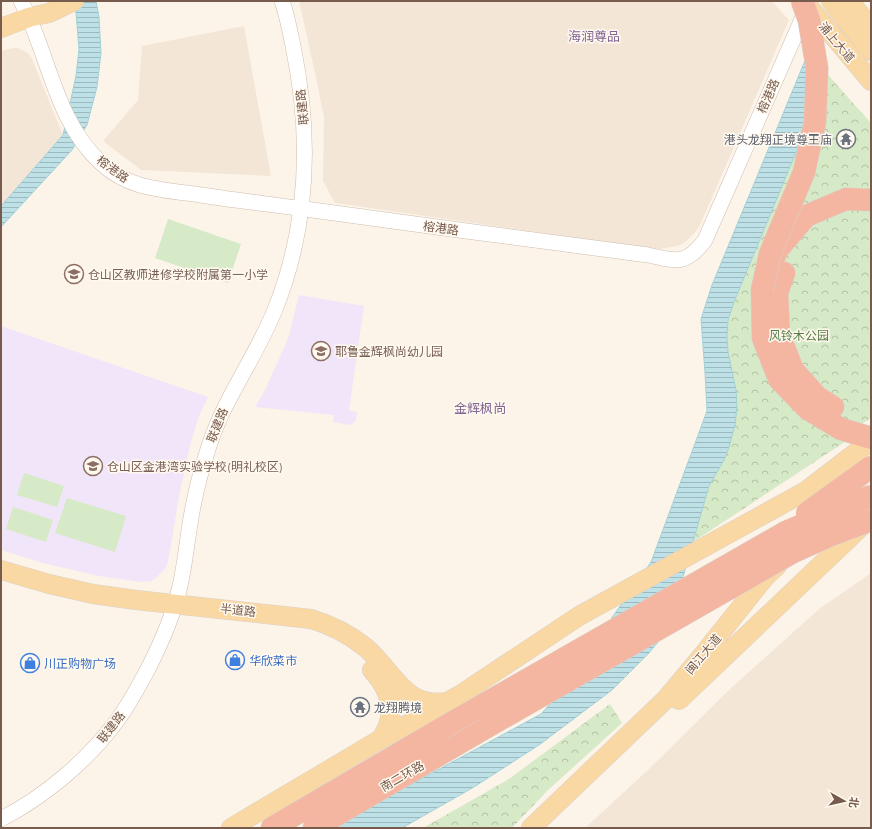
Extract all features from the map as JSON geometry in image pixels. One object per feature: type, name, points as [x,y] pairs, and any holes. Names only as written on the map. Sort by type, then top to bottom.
[{"type":"highway","points":[[808,6],[817,68],[815,122],[804,172],[770,254],[762,290],[763,338],[779,379],[808,409],[841,429],[870,441]]},
{"type":"highway","points":[[762,290],[777,250],[806,216],[846,199],[871,200]]},
{"type":"highway","points":[[871,215],[848,214],[815,227],[790,257],[777,293],[779,335],[793,370],[817,396],[848,416],[871,422]]},
{"type":"highway","points":[[786,532],[812,508],[871,467]]},
{"type":"highway","points":[[786,532],[825,514],[871,497]]},
{"type":"highway","points":[[793,552],[871,497]]},
{"type":"highway","points":[[793,552],[871,519]]},
{"type":"highway","name":"南二环路","points":[[272,828],[786,532]]},
{"type":"highway","name":"南二环路","points":[[314,828],[490,725],[793,552]]},
{"type":"main road","points":[[1,28],[25,9],[48,1]]},
{"type":"main road","points":[[25,9],[49,13],[74,1]]},
{"type":"main road","points":[[831,1],[871,50]]},
{"type":"main road","points":[[849,1],[871,27]]},
{"type":"main road","name":"浦上大道","points":[[808,6],[845,52],[871,81]]},
{"type":"main road","points":[[231,828],[448,702],[579,616],[806,491],[870,441]]},
{"type":"main road","points":[[765,577],[870,441]]},
{"type":"main road","name":"闽江大道","points":[[531,828],[666,699],[765,577],[871,477]]},
{"type":"main road","name":"闽江大道","points":[[544,828],[871,519]]},
{"type":"main road","name":"半道路","points":[[1,570],[80,592],[136,600],[174,610],[294,628],[317,634],[341,645],[366,664],[378,677],[386,689],[390,702],[390,716],[387,728],[381,740]]},
{"type":"main road","name":"半道路","points":[[1,581],[45,595],[82,604],[302,617],[328,625],[347,634],[364,646],[380,661],[406,692],[417,698],[429,701],[442,703],[448,702]]},
{"type":"street","name":"联建路","points":[[1,818],[31,801],[68,772],[101,741],[117,722],[134,695],[160,644],[174,610],[182,575],[194,503],[208,450],[229,398],[258,347],[276,307],[288,272],[302,209],[305,162],[304,112],[297,66],[282,1]]},
{"type":"street","name":"榕港路","points":[[25,9],[74,130],[102,163],[115,173],[131,182],[154,188],[256,204],[648,255],[671,260],[683,260],[690,257],[698,250],[705,240],[808,6]]},
{"type":"shaded area","name":"海润尊品","points":[[299,1],[772,1],[789,20],[701,223],[697,230],[685,242],[678,246],[660,249],[335,203],[323,181],[324,118]]},
{"type":"shaded area","points":[[244,26],[271,176],[141,170],[103,141],[138,100],[142,46]]},
{"type":"shaded area","points":[[18,48],[24,51],[29,54],[32,59],[63,135],[1,206],[1,51]]},
{"type":"shaded area","name":"耶鲁金辉枫尚幼儿园","points":[[299,295],[364,306],[349,410],[357,412],[356,420],[352,424],[349,425],[333,422],[334,415],[255,407],[265,390],[288,339]]},
{"type":"shaded area","name":"仓山区金港湾实验学校(明礼校区)","points":[[1,326],[208,397],[199,416],[191,442],[180,491],[168,562],[165,569],[156,578],[151,581],[141,582],[99,576],[43,563],[1,550]]},
{"type":"shaded area","points":[[871,573],[871,828],[585,828],[649,769],[731,688],[819,609]]},
{"type":"green space","name":"风铃木公园","points":[[828,75],[871,123],[871,418],[859,426],[860,432],[693,542],[709,486],[716,474],[736,390],[728,352],[728,320],[734,302]]},
{"type":"green space","points":[[168,219],[241,244],[228,283],[155,258]]},
{"type":"green space","points":[[24,473],[64,486],[57,507],[17,495]]},
{"type":"green space","points":[[67,498],[126,516],[115,552],[55,533]]},
{"type":"green space","points":[[13,507],[53,520],[46,542],[6,529]]},
{"type":"green space","points":[[610,704],[622,723],[547,791],[512,828],[423,828],[509,779]]},
{"type":"water","points":[[75,1],[96,1],[99,17],[101,53],[97,87],[87,125],[72,150],[1,227],[1,206],[63,135],[76,76],[79,49]]},
{"type":"water","points":[[809,51],[828,75],[734,302],[728,320],[728,352],[736,390],[737,407],[735,425],[724,460],[709,486],[668,630],[649,653],[612,690],[539,745],[474,787],[402,828],[330,828],[541,714],[557,696],[651,562],[707,411],[701,319],[712,285]]},
{"type":"place","name":"港头龙翔正境尊王庙","points":[[846,139]]},
{"type":"place","name":"仓山区教师进修学校附属第一小学","points":[[74,274]]},
{"type":"place","name":"耶鲁金辉枫尚幼儿园","points":[[321,351]]},
{"type":"place","name":"仓山区金港湾实验学校(明礼校区)","points":[[93,466]]},
{"type":"place","name":"华欣菜市","points":[[235,660]]},
{"type":"place","name":"川正购物广场","points":[[30,663]]},
{"type":"place","name":"龙翔腾境","points":[[360,707]]},
{"type":"district","name":"海润尊品","points":[[594,36]]},
{"type":"district","name":"金辉枫尚","points":[[480,408]]}]
